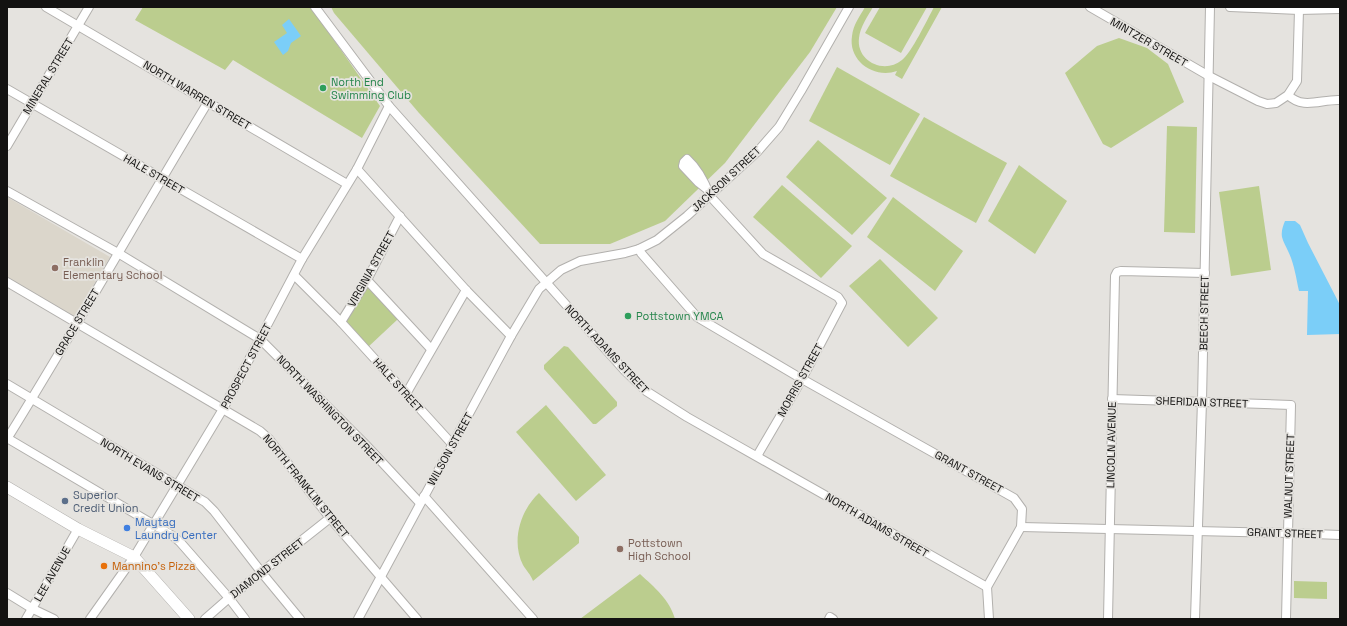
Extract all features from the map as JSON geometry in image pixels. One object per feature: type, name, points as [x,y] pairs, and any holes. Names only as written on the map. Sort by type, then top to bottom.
[{"type":"main road","points":[[7,488],[78,529],[134,557],[189,619]]},
{"type":"street","name":"NORTH WARREN STREET","points":[[46,7],[347,184]]},
{"type":"street","name":"MINERAL STREET","points":[[7,146],[89,7]]},
{"type":"street","name":"NORTH ADAMS STREET","points":[[315,7],[389,106],[641,387],[687,417],[987,587]]},
{"type":"street","name":"JACKSON STREET","points":[[546,282],[561,270],[580,261],[639,249],[664,235],[708,192],[758,151],[779,127],[849,7]]},
{"type":"street","name":"MINTZER STREET","points":[[1090,7],[1209,76],[1258,101],[1267,104],[1276,103],[1288,95]]},
{"type":"street","name":"BEECH STREET","points":[[1195,619],[1199,531],[1210,7]]},
{"type":"street","points":[[1230,7],[1340,10]]},
{"type":"street","points":[[1299,10],[1297,81],[1288,95],[1293,100],[1301,103],[1340,100]]},
{"type":"street","name":"HALE STREET","points":[[7,89],[302,259]]},
{"type":"street","name":"GRACE STREET","points":[[7,438],[32,399],[208,102]]},
{"type":"street","name":"PROSPECT STREET","points":[[90,619],[134,557],[223,409],[302,259],[356,169],[389,106]]},
{"type":"street","points":[[356,169],[466,290],[511,336]]},
{"type":"street","name":"NORTH WASHINGTON STREET","points":[[7,191],[118,254],[260,339],[422,500],[534,619]]},
{"type":"street","name":"MORRIS STREET","points":[[708,192],[763,254],[838,297],[842,303],[802,379],[758,456]]},
{"type":"street","name":"VIRGINIA STREET","points":[[341,322],[367,280],[400,216]]},
{"type":"street","name":"GRANT STREET","points":[[639,249],[697,317],[802,379],[1014,498],[1022,509],[1021,527],[1340,535]]},
{"type":"street","name":"LINCOLN AVENUE","points":[[1108,619],[1114,280],[1117,272],[1121,271],[1205,272]]},
{"type":"street","name":"HALE STREET","points":[[294,275],[341,322],[453,445]]},
{"type":"street","points":[[367,280],[431,349]]},
{"type":"street","name":"NORTH FRANKLIN STREET","points":[[7,282],[260,431],[270,439],[330,518],[417,619]]},
{"type":"street","name":"WILSON STREET","points":[[358,619],[511,336],[539,289],[546,282]]},
{"type":"street","points":[[406,394],[466,290]]},
{"type":"street","name":"NORTH EVANS STREET","points":[[7,384],[205,502],[214,511],[300,619]]},
{"type":"street","name":"SHERIDAN STREET","points":[[1112,399],[1292,405]]},
{"type":"street","name":"WALNUT STREET","points":[[1286,619],[1292,405]]},
{"type":"street","points":[[7,438],[153,526],[173,536],[180,542],[246,619]]},
{"type":"street","name":"DIAMOND STREET","points":[[205,619],[229,598],[330,518]]},
{"type":"street","points":[[989,619],[987,587],[1021,527]]},
{"type":"street","name":"LEE AVENUE","points":[[26,619],[78,529]]},
{"type":"street","points":[[7,593],[32,609],[54,619]]},
{"type":"shaded area","name":"Franklin Elementary School","points":[[7,197],[110,257],[74,318],[7,279]]},
{"type":"green space","name":"North End Swimming Club","points":[[143,7],[311,7],[380,106],[362,138],[233,60],[225,70],[135,20]]},
{"type":"green space","points":[[331,7],[837,7],[810,52],[725,163],[665,221],[610,244],[540,244],[419,113],[334,13]]},
{"type":"green space","points":[[865,7],[873,7],[861,30],[859,46],[867,59],[880,66],[887,66],[895,64],[906,56],[934,7],[942,7],[902,79],[895,75],[897,71],[888,73],[880,72],[864,66],[854,53],[852,36],[857,21]]},
{"type":"green space","points":[[880,7],[927,7],[901,53],[865,33]]},
{"type":"green space","points":[[1119,38],[1147,48],[1168,64],[1184,102],[1111,148],[1103,144],[1065,73],[1097,46]]},
{"type":"green space","points":[[837,67],[920,114],[890,165],[809,121]]},
{"type":"green space","points":[[924,117],[1007,163],[976,223],[890,176]]},
{"type":"green space","points":[[1167,126],[1197,127],[1195,233],[1164,232]]},
{"type":"green space","points":[[818,140],[887,198],[852,235],[786,177]]},
{"type":"green space","points":[[1019,165],[1067,201],[1035,254],[988,221]]},
{"type":"green space","points":[[782,185],[852,246],[821,278],[753,217]]},
{"type":"green space","points":[[1259,186],[1271,270],[1231,276],[1219,192]]},
{"type":"green space","points":[[893,197],[963,251],[935,291],[867,237]]},
{"type":"green space","points":[[880,259],[938,318],[908,347],[849,286]]},
{"type":"green space","points":[[367,285],[398,319],[367,348],[346,325],[346,320]]},
{"type":"green space","points":[[564,346],[568,347],[617,402],[617,406],[596,424],[593,424],[544,369],[544,365]]},
{"type":"green space","points":[[546,405],[606,475],[576,501],[516,432]]},
{"type":"green space","points":[[539,493],[579,537],[579,543],[533,581],[519,556],[518,536],[522,517],[532,500]]},
{"type":"green space","points":[[640,574],[665,600],[673,612],[675,619],[580,619]]},
{"type":"green space","points":[[1294,581],[1327,582],[1327,599],[1294,598]]},
{"type":"water","points":[[289,19],[301,36],[291,43],[288,51],[283,55],[274,42],[287,33],[282,25]]},
{"type":"water","points":[[1285,221],[1295,221],[1300,225],[1340,305],[1340,334],[1307,335],[1308,291],[1299,291],[1292,260],[1282,237]]},
{"type":"place","name":"North End Swimming Club","points":[[323,88]]},
{"type":"place","name":"Franklin Elementary School","points":[[55,268]]},
{"type":"place","name":"Pottstown YMCA","points":[[628,316]]},
{"type":"place","name":"Superior Credit Union","points":[[65,501]]},
{"type":"place","name":"Maytag Laundry Center","points":[[127,528]]},
{"type":"place","name":"Pottstown High School","points":[[620,549]]},
{"type":"place","name":"Mannino's Pizza","points":[[104,566]]}]
